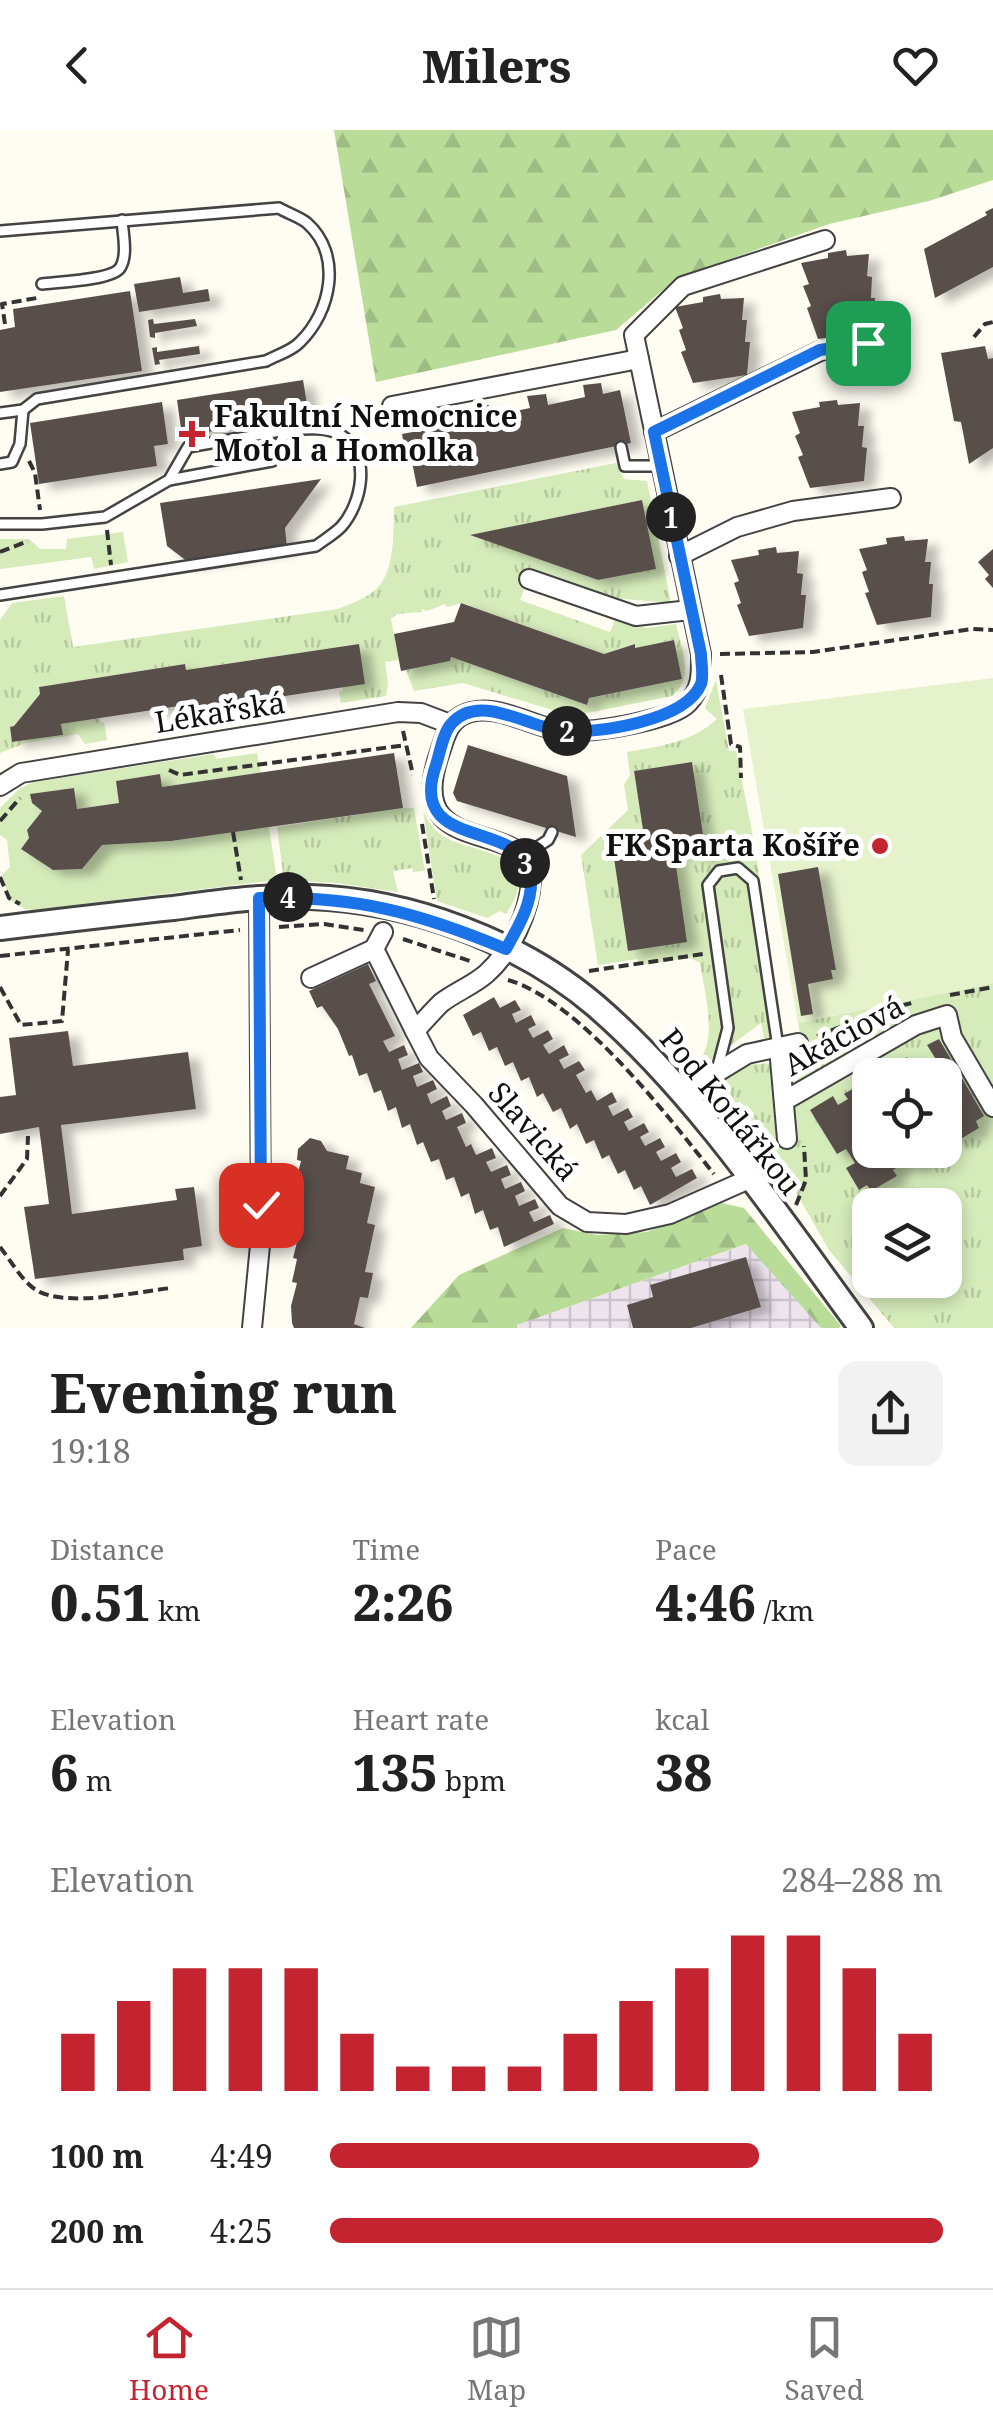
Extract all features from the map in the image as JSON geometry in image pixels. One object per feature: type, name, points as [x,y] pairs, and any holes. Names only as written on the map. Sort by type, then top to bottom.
[{"type":"street","points":[[415,1031],[442,1003],[487,973],[506,949],[528,904],[531,874],[522,857],[494,838],[452,826],[439,817],[432,798],[432,775],[450,724],[463,715],[483,711],[559,731],[588,731],[657,718],[686,706],[702,683],[709,654],[690,610],[634,334],[683,286],[825,240]]},
{"type":"street","points":[[654,432],[820,350],[868,343]]},
{"type":"street","points":[[392,406],[639,359]]},
{"type":"street","points":[[680,556],[737,526],[793,511],[891,498]]},
{"type":"street","points":[[529,579],[636,616],[690,610]]},
{"type":"street","name":"Lékařská","points":[[0,786],[21,773],[398,712],[420,713],[450,724]]},
{"type":"street","points":[[250,891],[261,1236],[252,1328]]},
{"type":"street","name":"Pod Kotlářkou","points":[[0,928],[250,891],[384,906],[454,927],[506,949],[594,1004],[683,1093],[861,1328]]},
{"type":"street","name":"Slavická","points":[[311,978],[378,941],[428,1058],[474,1104],[560,1206],[586,1222],[626,1224],[670,1214],[748,1179]]},
{"type":"street","name":"Akáciová","points":[[784,1101],[916,1024],[947,1014],[952,1036],[992,1107]]},
{"type":"street","name":"Akáciová","points":[[683,1093],[747,1054],[798,1043]]},
{"type":"street","name":"Akáciová","points":[[778,1048],[784,1101],[796,1142]]},
{"type":"lane","points":[[0,231],[279,208],[307,223],[324,250],[330,282],[322,316],[298,345],[266,360],[37,399],[23,410],[0,412]]},
{"type":"lane","points":[[42,284],[113,275],[122,266],[124,254],[122,220]]},
{"type":"lane","points":[[0,464],[12,462],[20,444],[23,410]]},
{"type":"lane","points":[[0,595],[316,546],[342,526],[360,492],[358,456],[340,434],[309,428],[188,447],[169,480]]},
{"type":"lane","points":[[0,524],[106,517],[169,480],[272,461],[286,430]]},
{"type":"lane","points":[[621,447],[625,466],[661,466]]},
{"type":"lane","points":[[522,857],[548,840],[552,832]]},
{"type":"lane","points":[[717,1070],[728,1028],[708,885],[719,870],[738,868],[753,881],[778,1048]]},
{"type":"path","points":[[5,324],[2,304],[43,296]]},
{"type":"path","points":[[974,337],[984,324],[993,322]]},
{"type":"path","points":[[35,472],[42,524]]},
{"type":"path","points":[[106,517],[112,580]]},
{"type":"path","points":[[741,778],[740,747],[731,744],[709,654],[813,652],[972,629],[993,630]]},
{"type":"path","points":[[161,767],[180,775],[406,744]]},
{"type":"path","points":[[226,770],[227,778]]},
{"type":"path","points":[[0,822],[23,794]]},
{"type":"path","points":[[233,832],[250,891]]},
{"type":"path","points":[[0,877],[9,898],[32,909]]},
{"type":"path","points":[[0,987],[21,1025],[62,1021],[68,948]]},
{"type":"path","points":[[579,972],[590,982]]},
{"type":"path","points":[[934,998],[993,987]]},
{"type":"path","points":[[798,1043],[883,1010],[917,1002]]},
{"type":"path","points":[[0,1196],[27,1158],[28,1136]]},
{"type":"path","points":[[794,1209],[806,1180],[796,1142]]},
{"type":"path","points":[[0,1248],[32,1288],[46,1294],[76,1298],[171,1288]]},
{"type":"shaded area","points":[[747,1244],[821,1328],[517,1328],[517,1325]]},
{"type":"green space","points":[[334,130],[993,130],[993,180],[929,201],[829,224],[677,278],[616,330],[376,382]]},
{"type":"green space","points":[[616,463],[624,479],[647,481],[671,603],[613,598],[532,569],[520,600],[610,632],[616,618],[646,628],[676,624],[685,672],[679,689],[672,696],[572,716],[463,683],[414,691],[406,670],[449,661],[451,657],[586,705],[589,698],[682,679],[674,640],[635,648],[634,644],[604,654],[462,603],[447,607],[445,604],[427,611],[397,614],[391,619],[399,660],[385,662],[386,696],[341,703],[339,692],[358,644],[186,670],[185,664],[39,687],[40,694],[10,727],[12,742],[62,735],[61,724],[100,718],[107,740],[85,744],[78,734],[26,743],[0,753],[0,620],[12,603],[64,596],[73,647],[338,609],[374,591],[386,574],[392,552],[394,507]],"holes":[[[642,500],[655,569],[598,580],[472,535]]]},
{"type":"green space","points":[[123,532],[128,562],[94,569],[91,557],[0,569],[0,539],[29,539],[40,549],[66,549],[67,539]]},
{"type":"green space","name":"FK Sparta Košíře","points":[[993,678],[993,983],[798,1023],[743,709]]},
{"type":"green space","points":[[716,680],[729,751],[736,751],[755,847],[785,1056],[767,1052],[761,1023],[692,1074],[686,1068],[698,1062],[708,1038],[700,963],[690,958],[639,965],[637,959],[598,965],[581,855],[628,810],[624,785],[630,775],[627,752],[697,733],[717,719],[705,708]],"holes":[[[692,762],[701,837],[713,846],[704,858],[693,849],[677,851],[676,838],[613,845],[629,843],[633,831],[643,830],[634,771]]]},
{"type":"green space","points":[[257,753],[261,773],[162,787],[160,774],[117,781],[119,803],[77,809],[74,788],[31,794],[32,803],[42,811],[27,830],[29,838],[21,849],[53,870],[81,869],[102,845],[171,841],[269,827],[277,880],[35,910],[10,900],[2,875],[10,867],[7,840],[0,835],[0,808],[19,789],[33,782],[214,754],[216,759]]},
{"type":"green space","points":[[414,808],[425,871],[393,871],[398,892],[284,880],[277,827]]},
{"type":"green space","points":[[423,811],[443,836],[502,858],[513,866],[519,877],[517,893],[506,914],[500,911],[487,918],[437,901]]},
{"type":"green space","points":[[993,983],[993,1328],[894,1328],[869,1298],[962,1298],[962,1188],[852,1188],[852,1278],[829,1250],[782,1168],[744,1121],[721,1082],[743,1065],[805,1061],[798,1023]]},
{"type":"green space","points":[[722,1203],[744,1208],[839,1328],[821,1328],[746,1244],[517,1328],[411,1328],[459,1275],[563,1228],[597,1235],[647,1232]]},
{"type":"building","points":[[993,208],[993,267],[935,298],[924,249]]},
{"type":"building","points":[[846,250],[847,256],[869,254],[867,276],[872,277],[871,298],[875,298],[872,332],[818,339],[807,308],[811,306],[803,286],[809,284],[801,263]]},
{"type":"building","points":[[180,277],[183,293],[208,289],[210,301],[139,312],[134,284]]},
{"type":"building","points":[[130,291],[142,371],[0,392],[0,330],[15,327],[13,309]]},
{"type":"building","points":[[720,294],[721,299],[744,298],[745,342],[750,342],[747,375],[693,383],[681,352],[686,350],[675,307]]},
{"type":"building","points":[[153,319],[154,324],[195,319],[197,326],[155,333],[155,338],[150,337],[148,320]]},
{"type":"building","points":[[199,346],[200,354],[159,360],[160,364],[155,365],[152,348],[157,347],[157,352]]},
{"type":"building","points":[[985,346],[988,359],[993,358],[993,448],[969,464],[961,422],[954,421],[941,353]]},
{"type":"building","points":[[303,380],[309,416],[182,436],[177,400]]},
{"type":"building","points":[[601,383],[603,394],[620,390],[631,443],[417,487],[402,434],[418,431],[416,419],[434,416],[436,427],[473,420],[471,407],[489,405],[492,416],[530,408],[527,396],[546,394],[548,405],[585,397],[583,385]]},
{"type":"building","points":[[837,400],[838,405],[860,403],[858,426],[864,426],[862,447],[867,448],[864,481],[810,488],[798,457],[803,455],[795,436],[800,433],[792,412]]},
{"type":"building","points":[[162,402],[168,444],[154,446],[157,466],[39,484],[30,423]]},
{"type":"building","points":[[321,479],[285,528],[287,547],[188,562],[167,546],[160,503]]},
{"type":"building","points":[[642,500],[656,569],[598,580],[470,535]]},
{"type":"building","points":[[904,536],[905,541],[928,539],[925,562],[931,562],[931,617],[877,625],[865,593],[869,592],[862,572],[867,570],[859,549],[887,544],[886,538]]},
{"type":"building","points":[[776,547],[777,553],[799,551],[797,573],[803,574],[801,595],[806,595],[803,628],[749,636],[737,605],[741,603],[734,583],[739,581],[731,560]]},
{"type":"building","points":[[993,549],[993,588],[985,579],[989,575],[978,562]]},
{"type":"building","points":[[461,603],[604,654],[635,644],[635,648],[674,640],[682,679],[589,698],[587,705],[451,657],[450,661],[401,671],[394,634],[454,622]]},
{"type":"building","points":[[359,644],[365,684],[193,710],[192,704],[61,724],[63,735],[12,742],[10,727],[40,694],[39,687],[185,664],[186,670]]},
{"type":"building","points":[[468,745],[567,776],[576,837],[457,801],[453,793]]},
{"type":"building","points":[[394,753],[403,808],[171,841],[102,845],[82,869],[53,870],[21,849],[29,838],[27,830],[42,811],[32,803],[30,794],[74,788],[77,809],[119,803],[116,781],[160,774],[162,787]]},
{"type":"building","points":[[692,762],[701,837],[713,846],[704,858],[693,849],[677,852],[676,838],[672,838],[687,942],[628,951],[612,845],[629,843],[633,831],[643,830],[634,771]]},
{"type":"building","points":[[818,867],[836,970],[831,970],[833,979],[808,984],[813,1014],[801,1016],[778,874]]},
{"type":"building","points":[[368,964],[376,981],[369,984],[395,1036],[383,1041],[389,1052],[404,1045],[408,1055],[398,1059],[402,1070],[419,1063],[423,1072],[413,1076],[417,1087],[433,1080],[437,1089],[427,1094],[431,1104],[447,1096],[451,1106],[442,1111],[446,1120],[462,1113],[466,1123],[457,1127],[466,1147],[471,1144],[476,1155],[492,1148],[496,1158],[486,1162],[491,1172],[507,1165],[511,1175],[501,1179],[505,1189],[521,1182],[525,1191],[515,1196],[519,1206],[535,1199],[539,1208],[529,1212],[534,1222],[550,1215],[554,1224],[504,1247],[498,1227],[490,1230],[483,1210],[475,1214],[469,1193],[461,1197],[454,1177],[446,1180],[439,1159],[431,1162],[423,1142],[417,1145],[410,1124],[402,1128],[396,1107],[388,1111],[381,1090],[374,1093],[367,1073],[359,1076],[338,1029],[322,1006],[317,1008],[309,991]]},
{"type":"building","points":[[494,997],[500,1008],[515,1000],[521,1010],[512,1014],[516,1023],[531,1015],[536,1025],[528,1029],[533,1038],[548,1030],[553,1039],[543,1045],[549,1054],[564,1045],[569,1055],[559,1060],[564,1069],[579,1061],[585,1070],[576,1075],[586,1093],[591,1090],[597,1101],[612,1092],[617,1102],[608,1106],[613,1116],[628,1108],[633,1117],[624,1122],[629,1131],[644,1123],[649,1132],[640,1137],[645,1146],[660,1138],[665,1147],[656,1152],[661,1161],[676,1153],[681,1162],[671,1168],[676,1177],[692,1169],[697,1178],[650,1205],[641,1186],[634,1190],[625,1170],[618,1174],[609,1155],[602,1159],[594,1140],[586,1144],[577,1124],[570,1129],[561,1108],[553,1112],[543,1093],[537,1097],[529,1077],[521,1081],[513,1062],[505,1066],[497,1047],[489,1051],[481,1032],[473,1036],[463,1015]]},
{"type":"building","points":[[68,1031],[73,1066],[188,1052],[196,1109],[61,1125],[72,1214],[177,1200],[175,1189],[194,1187],[202,1246],[183,1249],[184,1260],[35,1279],[24,1207],[49,1204],[39,1127],[0,1134],[0,1097],[16,1095],[9,1038]]},
{"type":"building","points":[[939,1039],[950,1058],[935,1058],[927,1045]]},
{"type":"building","points":[[962,1078],[984,1116],[976,1121],[979,1128],[962,1138]]},
{"type":"building","points":[[852,1089],[852,1158],[846,1149],[837,1154],[810,1110],[833,1096],[838,1105],[848,1099],[844,1094]]},
{"type":"building","points":[[310,1138],[321,1141],[327,1151],[349,1156],[346,1169],[362,1173],[360,1183],[375,1187],[367,1223],[375,1225],[365,1272],[373,1273],[368,1298],[360,1297],[354,1324],[365,1328],[294,1328],[292,1323],[291,1306],[297,1283],[292,1282],[297,1259],[293,1258],[299,1234],[294,1233],[299,1210],[295,1209],[300,1186],[295,1185],[301,1161],[297,1160],[298,1149]]},
{"type":"building","points":[[852,1165],[852,1168],[896,1168],[893,1170],[897,1176],[876,1188],[858,1188],[846,1168]]},
{"type":"building","points":[[746,1257],[761,1307],[691,1328],[633,1328],[627,1305],[653,1297],[650,1285]]},
{"type":"place","name":"Fakultní Nemocnice Motol a Homolka","points":[[192,434]]},
{"type":"place","name":"FK Sparta Košíře","points":[[880,846]]},
{"type":"route","points":[[261,1205],[259,898],[312,897],[384,906],[454,927],[506,949],[528,904],[531,874],[522,857],[494,838],[452,826],[439,817],[432,798],[432,775],[450,724],[463,715],[483,711],[559,731],[588,731],[657,718],[686,706],[702,683],[701,654],[654,432],[820,350],[868,343]]}]
